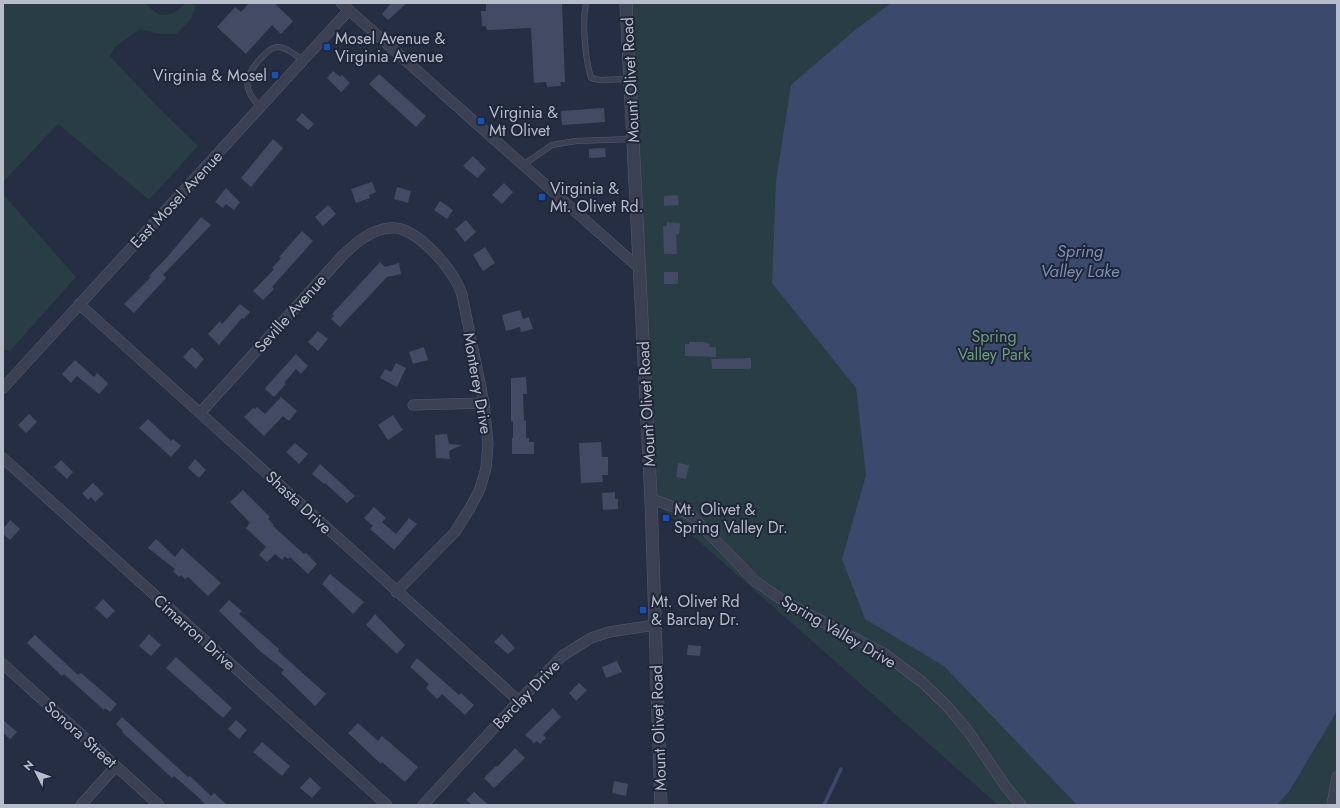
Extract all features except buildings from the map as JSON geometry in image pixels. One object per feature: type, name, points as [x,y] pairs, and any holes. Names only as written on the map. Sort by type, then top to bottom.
[{"type":"street","points":[[341,3],[639,268]]},
{"type":"street","name":"Mount Olivet Road","points":[[626,3],[651,499],[661,805]]},
{"type":"street","name":"East Mosel Avenue","points":[[3,388],[349,10]]},
{"type":"street","name":"Monterey Drive","points":[[389,228],[398,228],[411,234],[429,248],[445,265],[460,286],[484,403],[488,444],[486,468],[480,489],[470,508],[455,532],[396,592]]},
{"type":"street","name":"Seville Avenue","points":[[201,412],[343,255],[358,241],[370,234],[389,228]]},
{"type":"street","name":"Shasta Drive","points":[[79,304],[201,412],[396,592],[519,701]]},
{"type":"street","points":[[412,405],[484,403]]},
{"type":"street","name":"Cimarron Drive","points":[[3,458],[387,805]]},
{"type":"street","name":"Spring Valley Drive","points":[[651,499],[680,509],[694,518],[756,582],[781,598],[882,653],[922,682],[946,705],[968,731],[1002,782],[1021,805]]},
{"type":"street","name":"Barclay Drive","points":[[423,805],[553,664],[573,648],[591,638],[609,632],[655,625]]},
{"type":"street","name":"Sonora Street","points":[[3,664],[159,805]]},
{"type":"street","points":[[81,805],[116,766]]},
{"type":"street","points":[[1332,805],[1337,777]]},
{"type":"lane","points":[[586,3],[584,12],[587,65],[591,78],[600,80],[630,80]]},
{"type":"lane","points":[[260,108],[250,96],[248,89],[248,76],[254,66],[273,48],[279,47],[286,49],[303,60]]},
{"type":"lane","points":[[522,164],[552,145],[576,141],[633,139]]},
{"type":"green space","points":[[3,3],[146,3],[156,13],[161,15],[171,14],[186,3],[196,5],[191,19],[176,34],[160,34],[140,29],[115,47],[110,56],[156,105],[198,146],[149,200],[58,124],[3,182]]},
{"type":"green space","name":"Spring Valley Lake","points":[[624,3],[1337,3],[1337,805],[998,805],[651,499]]},
{"type":"green space","points":[[3,194],[76,277],[10,351],[3,350]]},
{"type":"water","name":"Spring Valley Lake","points":[[891,3],[1337,3],[1337,711],[1290,790],[1277,805],[1077,805],[944,666],[865,619],[842,559],[866,475],[856,388],[772,283],[776,181],[791,85],[855,30]]},
{"type":"waterway","points":[[824,805],[841,769]]},
{"type":"place","name":"Mosel Avenue & Virginia Avenue","points":[[327,47]]},
{"type":"place","name":"Virginia & Mosel","points":[[275,75]]},
{"type":"place","name":"Virginia & Mt Olivet","points":[[481,121]]},
{"type":"place","name":"Virginia & Mt. Olivet Rd.","points":[[542,197]]},
{"type":"place","name":"Mt. Olivet & Spring Valley Dr.","points":[[666,518]]},
{"type":"place","name":"Mt. Olivet Rd & Barclay Dr.","points":[[643,610]]},
{"type":"park label","name":"Spring Valley Park","points":[[994,345]]}]
